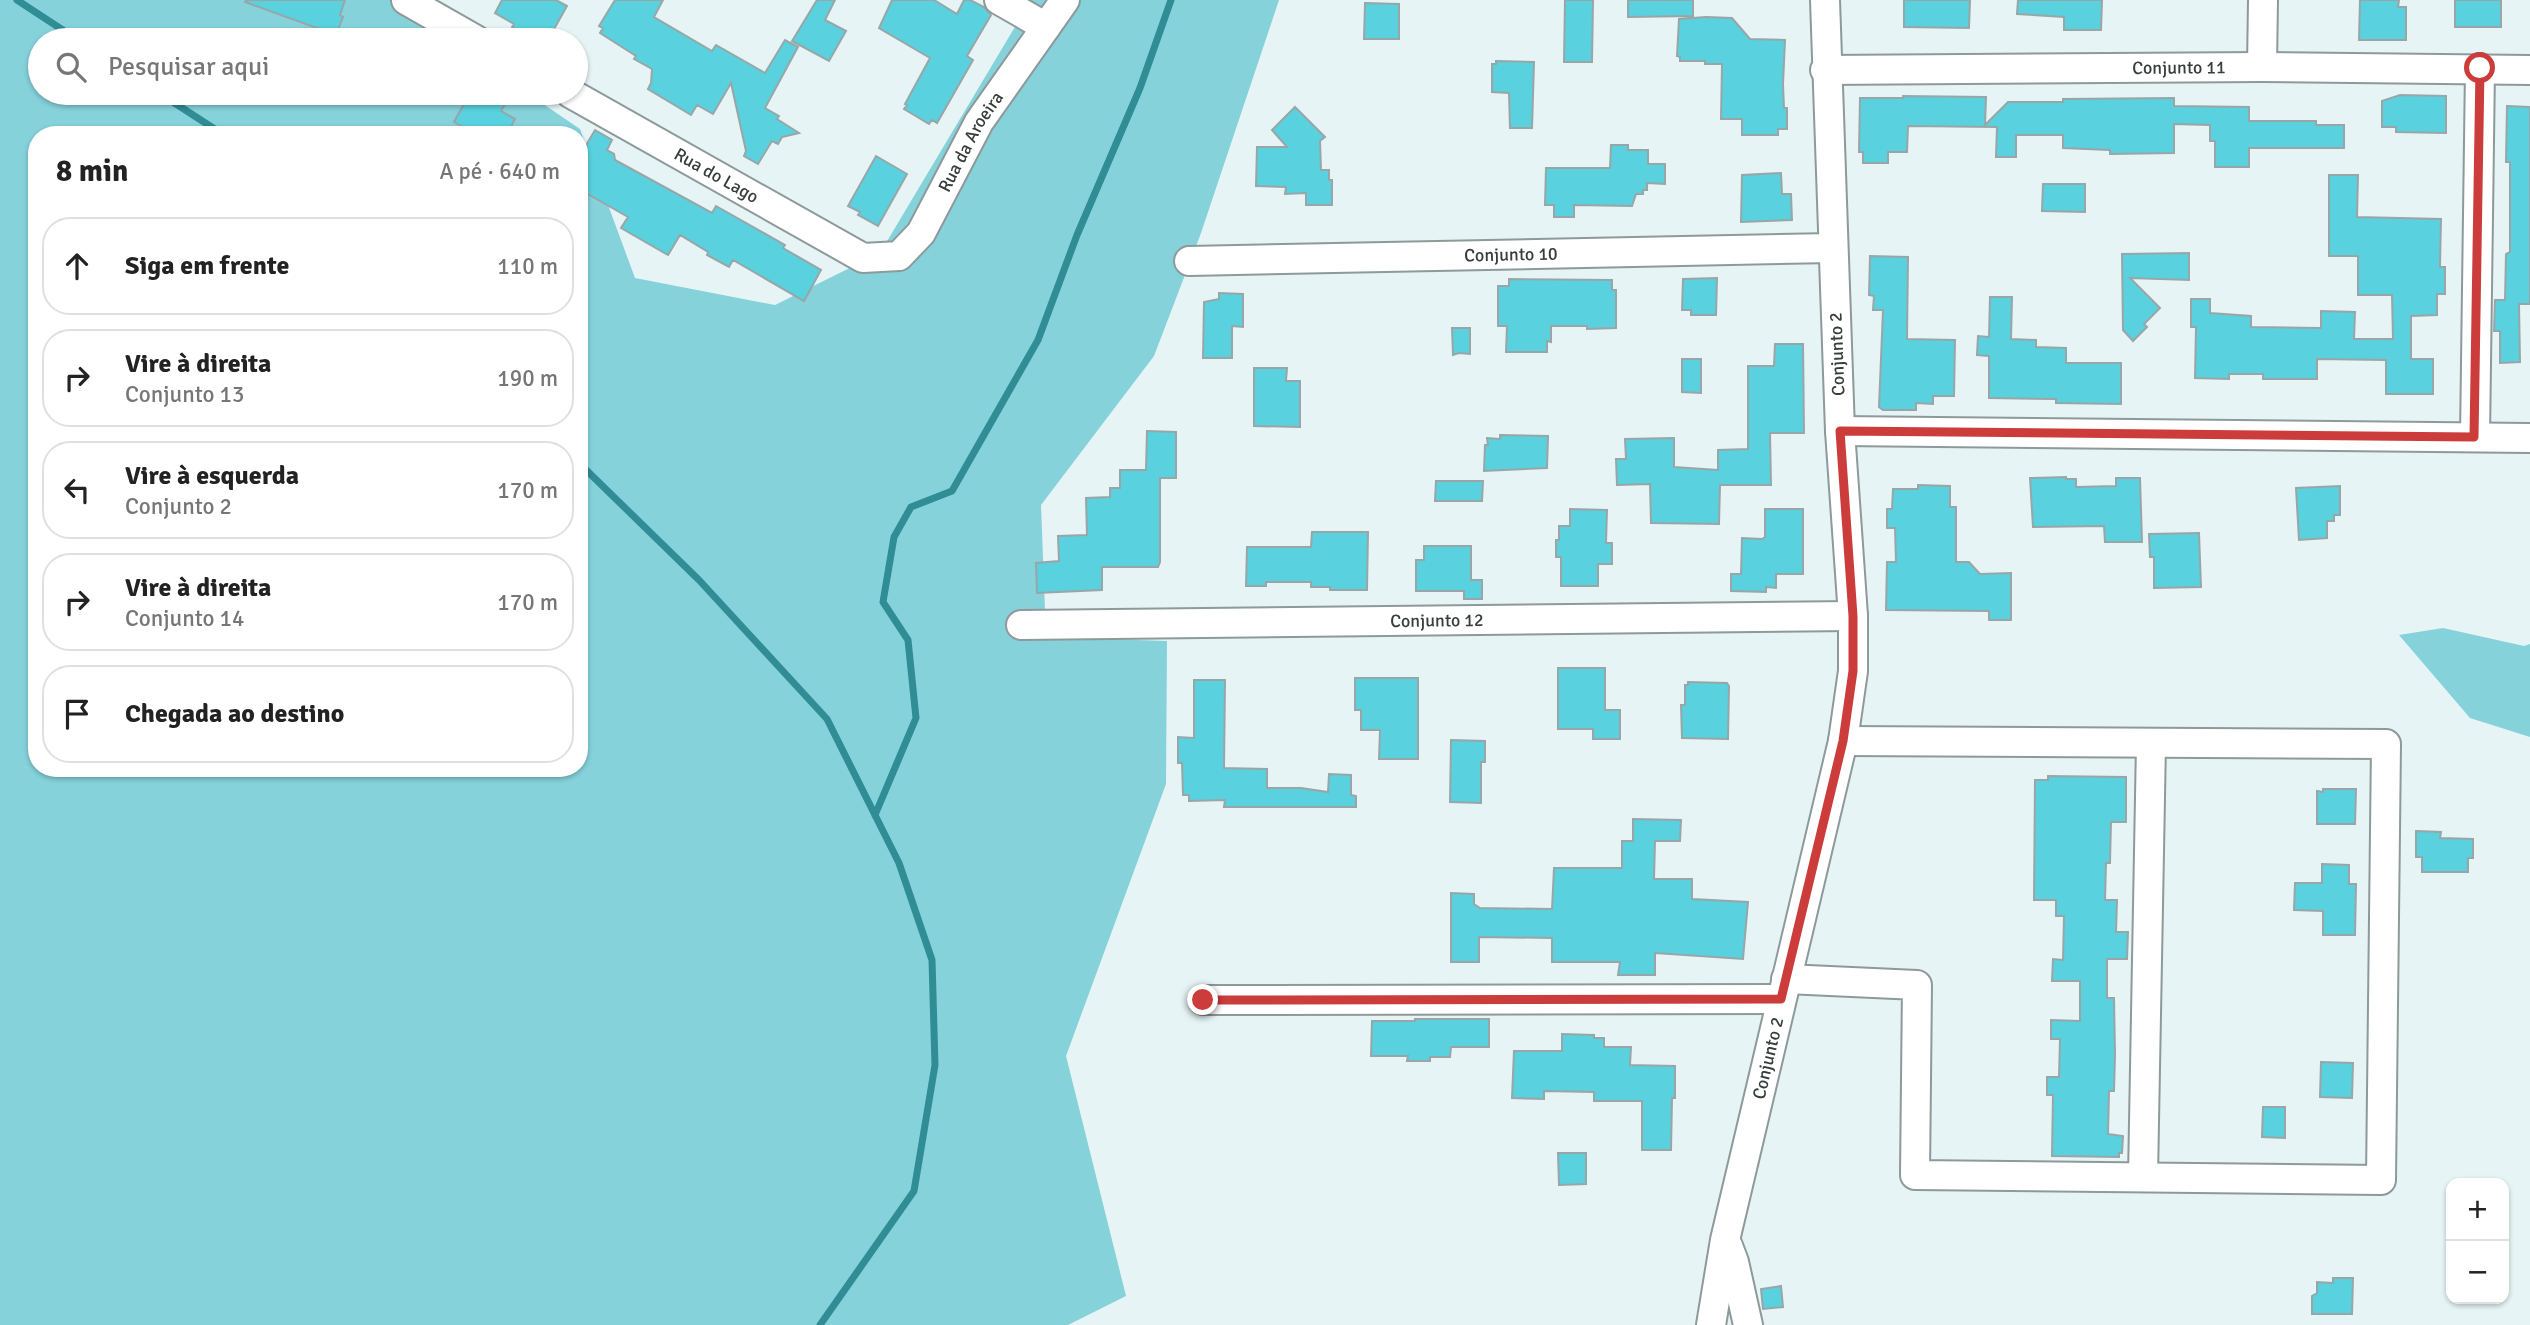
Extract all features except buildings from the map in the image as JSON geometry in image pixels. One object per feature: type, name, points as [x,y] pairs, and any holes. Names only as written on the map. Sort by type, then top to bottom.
[{"type":"street","points":[[406,0],[455,28]]},
{"type":"street","points":[[999,0],[1046,27]]},
{"type":"street","name":"Rua da Aroeira","points":[[863,258],[899,256],[921,233],[979,122],[1065,0]]},
{"type":"street","name":"Conjunto 2","points":[[1711,1325],[1725,1240],[1843,741],[1853,671],[1853,616],[1840,431],[1832,248],[1825,0]]},
{"type":"street","points":[[2262,67],[2263,0]]},
{"type":"street","name":"Conjunto 11","points":[[1825,70],[2262,67],[2530,69]]},
{"type":"street","points":[[2474,437],[2480,68]]},
{"type":"street","name":"Rua do Lago","points":[[588,104],[863,258]]},
{"type":"street","name":"Conjunto 10","points":[[1189,261],[1832,248]]},
{"type":"street","points":[[1840,431],[2530,438]]},
{"type":"street","name":"Conjunto 12","points":[[1021,625],[1853,616]]},
{"type":"street","points":[[1203,1000],[1917,985],[1915,1175],[2381,1180],[2386,744],[1843,741]]},
{"type":"street","points":[[2143,1177],[2151,743]]},
{"type":"street","points":[[1725,1240],[1734,1262],[1748,1325]]},
{"type":"shaded area","points":[[0,0],[392,0],[433,28],[28,28],[28,105],[545,105],[576,126],[28,126],[28,777],[588,777],[588,151],[635,278],[775,305],[880,253],[1031,0],[1279,0],[1201,233],[1154,356],[1041,505],[1046,637],[1167,641],[1166,784],[1066,1056],[1126,1296],[1068,1325],[0,1325]]},
{"type":"shaded area","points":[[2443,628],[2524,646],[2530,644],[2530,737],[2470,718],[2399,635]]},
{"type":"waterway","points":[[17,0],[60,28]]},
{"type":"waterway","points":[[875,815],[916,718],[908,640],[883,602],[894,537],[911,507],[952,491],[1038,340],[1077,235],[1140,88],[1171,0]]},
{"type":"waterway","points":[[178,105],[210,126]]},
{"type":"waterway","points":[[588,472],[699,580],[827,719],[899,863],[932,960],[935,1065],[914,1191],[820,1325]]},
{"type":"route","points":[[1203,1000],[1781,999],[1843,741],[1853,671],[1853,616],[1840,431],[2474,437],[2480,68]]}]
